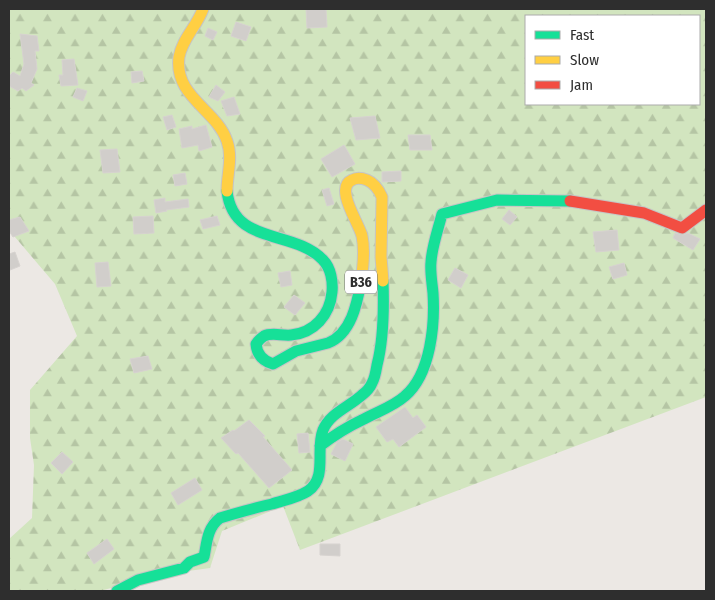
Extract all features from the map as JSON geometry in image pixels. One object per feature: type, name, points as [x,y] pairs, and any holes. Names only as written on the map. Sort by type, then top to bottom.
[{"type":"main road","name":"B36","points":[[117,591],[138,580],[184,568],[194,560],[204,557],[209,531],[216,521],[225,516],[307,492],[315,485],[320,469],[320,446],[323,430],[336,413],[367,391],[372,384],[382,343],[384,322],[381,260],[382,195],[375,186],[364,178],[358,178],[345,185],[345,195],[362,236],[363,264],[361,288],[351,317],[343,331],[334,340],[321,345],[303,348],[274,364],[264,361],[260,357],[256,344],[261,338],[270,335],[300,334],[313,328],[320,322],[328,310],[332,298],[331,277],[326,263],[319,255],[304,247],[260,233],[248,227],[236,216],[229,204],[227,197],[230,159],[228,143],[219,125],[188,93],[180,78],[179,56],[181,48],[203,9]]},
{"type":"main road","points":[[320,446],[355,422],[405,397],[415,386],[422,374],[430,341],[433,297],[430,260],[442,214],[497,200],[575,201],[644,213],[682,228],[706,210]]},
{"type":"green space","points":[[9,9],[706,9],[706,397],[300,550],[283,506],[222,531],[210,568],[159,575],[100,591],[9,591],[9,539],[32,518],[34,465],[30,438],[30,390],[77,336],[55,284],[9,230]]},
{"type":"building","points":[[306,9],[326,9],[327,27],[307,28]]},
{"type":"building","points":[[236,22],[251,27],[246,41],[231,36]]},
{"type":"building","points":[[208,28],[217,32],[213,40],[205,36]]},
{"type":"building","points":[[20,34],[37,36],[39,51],[35,51],[37,69],[31,83],[34,85],[26,91],[22,88],[18,91],[9,86],[9,76],[13,72],[20,76],[24,64]]},
{"type":"building","points":[[74,59],[78,85],[61,86],[59,75],[63,75],[62,60]]},
{"type":"building","points":[[142,71],[144,81],[132,83],[131,72]]},
{"type":"building","points":[[216,85],[225,92],[218,101],[209,97]]},
{"type":"building","points":[[77,88],[87,91],[83,101],[73,97]]},
{"type":"building","points":[[234,97],[240,114],[227,116],[221,101]]},
{"type":"building","points":[[172,115],[176,127],[167,130],[163,117]]},
{"type":"building","points":[[375,116],[380,138],[356,140],[350,118]]},
{"type":"building","points":[[206,125],[212,147],[199,151],[198,145],[182,148],[179,129],[192,126],[192,129]]},
{"type":"building","points":[[408,135],[430,135],[432,150],[410,150]]},
{"type":"building","points":[[344,145],[355,164],[332,177],[321,159]]},
{"type":"building","points":[[117,149],[120,172],[103,173],[100,150]]},
{"type":"building","points":[[401,171],[401,181],[382,182],[382,172]]},
{"type":"building","points":[[185,173],[187,184],[175,186],[173,175]]},
{"type":"building","points":[[329,188],[334,204],[327,206],[322,190]]},
{"type":"building","points":[[165,198],[165,202],[188,199],[189,207],[156,213],[154,200]]},
{"type":"building","points":[[509,210],[517,217],[510,225],[502,219]]},
{"type":"building","points":[[153,216],[154,233],[134,234],[133,217]]},
{"type":"building","points":[[217,216],[220,225],[203,229],[200,220]]},
{"type":"building","points":[[20,217],[29,231],[13,237],[9,231],[9,220]]},
{"type":"building","points":[[617,230],[619,250],[596,252],[593,232]]},
{"type":"building","points":[[675,233],[683,235],[688,233],[700,239],[693,250],[673,238]]},
{"type":"building","points":[[15,252],[20,266],[10,270],[9,254]]},
{"type":"building","points":[[108,262],[111,286],[97,287],[95,263]]},
{"type":"building","points":[[624,263],[627,275],[613,279],[609,267]]},
{"type":"building","points":[[455,268],[468,275],[461,288],[448,280]]},
{"type":"building","points":[[290,271],[292,285],[281,287],[278,273]]},
{"type":"building","points":[[294,295],[305,303],[295,315],[284,307]]},
{"type":"building","points":[[148,356],[152,369],[134,373],[130,359]]},
{"type":"building","points":[[405,407],[413,418],[417,415],[426,427],[399,447],[393,439],[387,442],[376,427]]},
{"type":"building","points":[[249,420],[265,436],[263,437],[292,470],[269,488],[238,453],[236,454],[221,438]]},
{"type":"building","points":[[308,433],[310,452],[299,453],[297,434]]},
{"type":"building","points":[[343,439],[353,444],[345,461],[331,454],[337,442]]},
{"type":"building","points":[[62,452],[73,462],[62,474],[51,463]]},
{"type":"building","points":[[195,478],[202,490],[178,505],[171,493]]},
{"type":"building","points":[[107,539],[114,549],[94,564],[87,553]]},
{"type":"building","points":[[320,544],[340,544],[340,556],[320,555]]},
{"type":"traffic: fast","points":[[227,191],[232,208],[240,221],[252,229],[311,250],[326,263],[331,275],[331,300],[324,315],[314,327],[299,334],[270,334],[264,336],[256,344],[259,354],[266,361],[273,364],[296,351],[328,343],[336,339],[352,317],[361,282]]},
{"type":"traffic: fast","points":[[320,446],[335,435],[400,400],[414,387],[421,375],[430,348],[432,333],[433,293],[431,262],[442,214],[497,200],[570,201]]},
{"type":"traffic: fast","points":[[117,591],[138,580],[184,568],[190,562],[204,557],[212,526],[220,518],[295,497],[308,491],[314,485],[318,478],[321,438],[326,424],[365,393],[374,379],[382,334],[383,281]]},
{"type":"traffic: slow","points":[[203,9],[181,50],[179,71],[189,93],[222,130],[227,141],[230,160],[227,191]]},
{"type":"traffic: slow","points":[[361,282],[364,253],[363,241],[346,198],[347,184],[358,178],[372,183],[382,197],[381,257],[383,281]]},
{"type":"traffic: jam","points":[[570,201],[644,213],[682,228],[706,210]]}]
